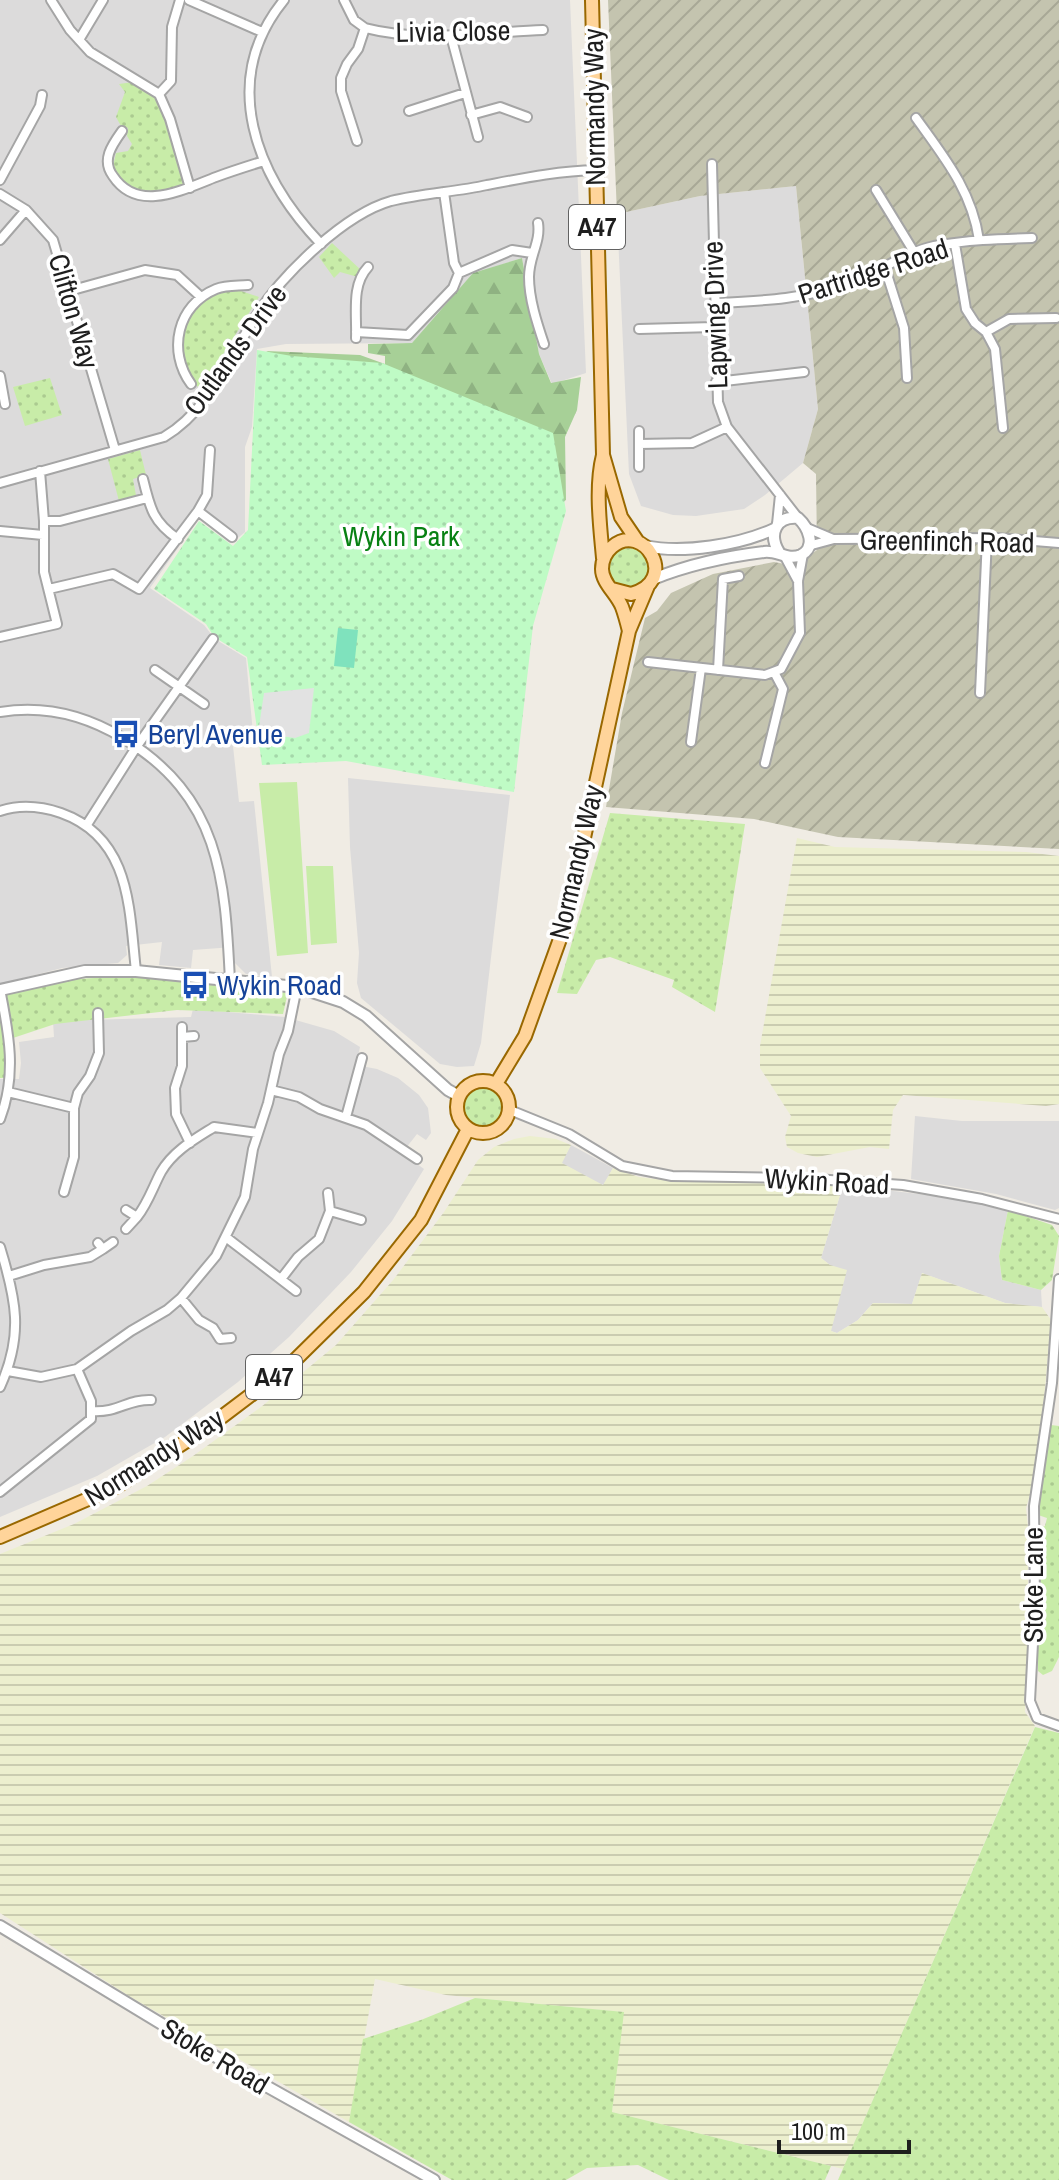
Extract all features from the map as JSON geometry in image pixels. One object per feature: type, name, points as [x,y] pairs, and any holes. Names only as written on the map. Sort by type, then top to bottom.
[{"type":"main road","name":"Normandy Way","points":[[592,0],[603,455],[621,517],[642,544]]},
{"type":"main road","name":"Normandy Way","points":[[603,455],[599,471],[603,558]]},
{"type":"main road","points":[[612,589],[631,594],[651,582],[655,561],[642,544],[617,543],[603,558],[603,575],[621,605],[629,631]]},
{"type":"main road","name":"Normandy Way","points":[[496,1084],[525,1036],[565,925],[629,631],[651,582]]},
{"type":"main road","points":[[487,1081],[496,1084],[507,1095],[508,1118],[498,1130],[483,1134],[468,1129],[458,1115],[459,1096],[471,1084],[487,1081]]},
{"type":"main road","name":"Normandy Way","points":[[0,1537],[116,1487],[211,1425],[288,1367],[364,1292],[421,1220],[468,1129]]},
{"type":"street","points":[[51,0],[79,40],[104,62],[159,94],[170,119],[190,188]]},
{"type":"street","points":[[79,40],[103,0]]},
{"type":"street","points":[[159,94],[171,81],[172,27],[180,0]]},
{"type":"street","points":[[190,0],[262,32]]},
{"type":"street","points":[[284,0],[262,32],[248,88],[251,122],[264,161],[280,192],[321,244]]},
{"type":"street","points":[[344,0],[354,20],[365,28],[358,49],[341,78],[341,91],[357,141]]},
{"type":"street","name":"Livia Close","points":[[365,28],[382,33],[451,36],[543,30]]},
{"type":"street","points":[[451,36],[478,137]]},
{"type":"street","points":[[409,111],[465,93]]},
{"type":"street","points":[[0,180],[40,106],[42,95]]},
{"type":"street","points":[[471,115],[500,107],[527,117]]},
{"type":"street","points":[[916,118],[955,171],[968,195],[979,240]]},
{"type":"street","points":[[122,131],[107,155],[111,175],[125,188],[150,197],[190,188],[264,161]]},
{"type":"street","name":"Lapwing Drive","points":[[712,164],[718,402],[727,427],[798,518]]},
{"type":"street","name":"Outlands Drive","points":[[0,483],[164,437],[200,408],[260,310],[281,284],[321,244],[358,216],[392,201],[531,175],[596,170]]},
{"type":"street","points":[[876,190],[914,252]]},
{"type":"street","points":[[444,192],[454,263],[459,273]]},
{"type":"street","name":"Clifton Way","points":[[0,194],[26,210],[53,240],[115,450]]},
{"type":"street","points":[[0,240],[26,210]]},
{"type":"street","points":[[538,223],[540,238],[532,253],[529,278],[536,320],[544,344]]},
{"type":"street","name":"Partridge Road","points":[[715,303],[772,300],[823,291],[885,268],[914,252],[979,240],[1032,238]]},
{"type":"street","points":[[955,244],[966,309],[986,332],[995,349],[1003,428]]},
{"type":"street","points":[[368,267],[361,275],[357,288],[356,335],[408,335],[453,288],[459,273],[512,250],[532,253]]},
{"type":"street","points":[[885,268],[904,328],[907,378]]},
{"type":"street","points":[[69,291],[145,270],[177,275],[201,297]]},
{"type":"street","points":[[191,384],[181,368],[177,348],[188,311],[201,297],[226,286],[248,285]]},
{"type":"street","points":[[986,332],[1009,319],[1056,318]]},
{"type":"street","points":[[639,329],[714,327]]},
{"type":"street","points":[[716,382],[804,372]]},
{"type":"street","points":[[0,376],[5,404]]},
{"type":"street","points":[[639,444],[692,443],[727,427]]},
{"type":"street","points":[[639,431],[639,467]]},
{"type":"street","points":[[49,589],[113,574],[139,589],[207,495],[210,450]]},
{"type":"street","points":[[0,637],[57,624],[44,572],[40,471]]},
{"type":"street","points":[[143,479],[147,498],[160,526],[178,539]]},
{"type":"street","points":[[780,494],[774,541],[798,581]]},
{"type":"street","points":[[44,521],[60,521],[147,498]]},
{"type":"street","points":[[198,511],[232,537]]},
{"type":"street","points":[[642,544],[688,549],[745,539],[776,527],[786,518],[798,518],[807,528],[806,550],[798,581],[800,633],[781,669],[765,675],[648,662]]},
{"type":"street","name":"Greenfinch Road","points":[[807,528],[834,539]]},
{"type":"street","points":[[0,531],[43,535]]},
{"type":"street","points":[[980,693],[987,538]]},
{"type":"street","name":"Greenfinch Road","points":[[806,550],[834,539],[987,538],[1059,543]]},
{"type":"street","points":[[651,582],[677,568],[696,563],[781,554],[794,557],[806,550]]},
{"type":"street","points":[[718,670],[723,579],[739,576]]},
{"type":"street","points":[[86,826],[137,746],[213,639]]},
{"type":"street","points":[[691,742],[701,668]]},
{"type":"street","points":[[155,670],[204,704]]},
{"type":"street","points":[[765,763],[783,689],[774,672]]},
{"type":"street","points":[[0,712],[30,709],[66,714],[99,725],[137,746],[174,776],[205,825],[215,853],[221,881],[230,981]]},
{"type":"street","points":[[0,811],[29,806],[46,808],[69,816],[101,840],[120,867],[129,900],[136,971]]},
{"type":"street","points":[[0,1119],[8,1092],[10,1039],[0,990],[85,971],[136,971],[297,987],[343,1002],[366,1016],[448,1090],[459,1096]]},
{"type":"street","points":[[8,1371],[41,1377],[77,1369],[181,1298],[216,1256],[245,1197],[258,1133],[288,1031],[297,987]]},
{"type":"street","points":[[64,1192],[74,1157],[74,1108],[78,1093],[90,1076],[99,1053],[98,1013]]},
{"type":"street","points":[[190,1143],[176,1114],[175,1088],[182,1066],[182,1032],[194,1036]]},
{"type":"street","points":[[346,1117],[362,1058]]},
{"type":"street","points":[[271,1090],[299,1097],[320,1109],[366,1125],[417,1159]]},
{"type":"street","points":[[8,1092],[74,1108]]},
{"type":"street","name":"Wykin Road","points":[[510,1110],[569,1134],[622,1166],[672,1176],[801,1178],[903,1185],[982,1199],[1059,1219]]},
{"type":"street","points":[[126,1229],[147,1203],[162,1171],[175,1153],[214,1127],[258,1133]]},
{"type":"street","points":[[281,1279],[298,1257],[319,1239],[330,1211],[328,1193]]},
{"type":"street","points":[[126,1210],[137,1217]]},
{"type":"street","points":[[330,1211],[361,1220]]},
{"type":"street","points":[[227,1238],[296,1291]]},
{"type":"street","points":[[9,1276],[44,1265],[90,1257],[100,1246],[113,1242]]},
{"type":"street","points":[[0,1247],[9,1276],[17,1324],[8,1371],[0,1387]]},
{"type":"street","name":"Stoke Lane","points":[[1059,1279],[1052,1383],[1034,1506],[1035,1605],[1030,1701],[1037,1718],[1059,1726]]},
{"type":"street","points":[[181,1298],[199,1320],[213,1328],[220,1339]]},
{"type":"street","points":[[220,1339],[231,1338]]},
{"type":"street","points":[[215,1348],[220,1339]]},
{"type":"street","points":[[0,1492],[91,1419],[91,1401],[77,1369]]},
{"type":"street","points":[[91,1411],[106,1412],[137,1400],[151,1400]]},
{"type":"street","name":"Stoke Road","points":[[0,1926],[241,2072],[434,2180]]},
{"type":"shaded area","points":[[0,0],[570,0],[586,373],[552,384],[539,354],[522,258],[473,274],[412,343],[286,344],[257,349],[252,427],[245,447],[245,532],[233,542],[199,518],[150,588],[204,625],[215,639],[246,658],[254,744],[233,746],[239,802],[254,801],[272,977],[246,974],[234,962],[233,947],[193,950],[191,968],[159,965],[162,942],[126,946],[127,955],[118,963],[62,968],[0,984]]},
{"type":"shaded area","points":[[608,0],[1059,0],[1059,849],[838,837],[754,819],[606,807],[622,713],[645,618],[657,611],[671,593],[713,574],[774,562],[795,566],[817,550],[816,474],[803,463],[818,409],[796,186],[700,196],[617,214]]},
{"type":"shaded area","points":[[796,186],[818,409],[803,463],[744,509],[696,516],[673,515],[641,506],[629,474],[617,214],[700,196]]},
{"type":"shaded area","points":[[314,688],[309,733],[295,738],[258,733],[264,693]]},
{"type":"shaded area","points":[[348,778],[510,795],[481,1043],[474,1066],[440,1064],[361,998],[357,983],[359,953]]},
{"type":"shaded area","points":[[797,838],[835,847],[1026,852],[1059,856],[1059,1104],[1046,1106],[903,1095],[893,1110],[889,1149],[870,1147],[817,1157],[787,1147],[785,1137],[791,1116],[760,1068],[760,1046]]},
{"type":"shaded area","points":[[193,1009],[285,1017],[334,1031],[360,1047],[356,1065],[398,1078],[419,1095],[428,1108],[431,1133],[426,1140],[417,1134],[402,1153],[424,1169],[392,1221],[351,1272],[289,1337],[238,1382],[165,1437],[97,1476],[0,1517],[0,1079],[19,1079],[19,1042],[54,1037],[53,1021],[191,1017]]},
{"type":"shaded area","points":[[915,1116],[962,1121],[1059,1121],[1059,1208],[1055,1210],[996,1194],[911,1179]]},
{"type":"shaded area","points":[[530,1136],[556,1139],[571,1145],[562,1163],[603,1185],[613,1168],[639,1177],[680,1182],[778,1181],[843,1185],[821,1258],[830,1265],[847,1270],[831,1331],[837,1333],[858,1320],[873,1303],[912,1304],[922,1273],[1005,1303],[1042,1307],[1051,1320],[1042,1423],[1033,1484],[1026,1508],[1028,1637],[1025,1712],[1035,1726],[843,2169],[612,2112],[623,2012],[446,1995],[375,1979],[349,2122],[132,1998],[0,1913],[0,1554],[74,1524],[147,1486],[261,1407],[336,1345],[394,1279],[478,1160],[494,1147]]},
{"type":"shaded area","points":[[571,1145],[613,1168],[603,1186],[561,1163]]},
{"type":"shaded area","points":[[843,1185],[952,1198],[1008,1210],[999,1256],[1002,1280],[1041,1290],[1042,1307],[1005,1303],[922,1273],[912,1304],[873,1303],[858,1320],[837,1333],[831,1331],[830,1265],[821,1258]]},
{"type":"green space","points":[[140,81],[159,94],[190,188],[148,195],[132,190],[111,175],[116,153],[128,151],[132,144],[127,136],[128,128],[121,126],[116,117],[125,92],[119,84]]},
{"type":"green space","points":[[332,243],[361,270],[358,277],[340,272],[334,278],[319,257]]},
{"type":"green space","points":[[522,258],[539,354],[551,383],[581,377],[577,410],[565,437],[566,500],[560,504],[266,351],[360,355],[385,364],[385,356],[368,353],[368,344],[412,343],[473,273]]},
{"type":"green space","points":[[226,286],[259,297],[202,388],[191,384],[182,362],[181,326],[192,305],[202,296]]},
{"type":"green space","name":"Wykin Park","points":[[257,350],[382,363],[553,433],[566,511],[533,626],[514,792],[346,761],[262,765],[247,657],[214,637],[206,624],[154,589],[199,521],[233,546],[248,530]]},
{"type":"green space","points":[[50,378],[62,415],[25,426],[13,387]]},
{"type":"green space","points":[[140,450],[146,475],[133,479],[137,501],[120,505],[108,459]]},
{"type":"green space","points":[[629,548],[643,554],[649,568],[643,582],[629,588],[615,582],[609,568],[615,554]]},
{"type":"green space","points":[[338,628],[358,630],[354,668],[334,666]]},
{"type":"green space","points":[[297,782],[308,953],[277,956],[259,783]]},
{"type":"green space","points":[[610,813],[745,824],[715,1012],[672,987],[674,980],[610,957],[596,960],[577,994],[557,993]]},
{"type":"green space","points":[[306,866],[333,866],[337,943],[311,945]]},
{"type":"green space","points":[[130,976],[288,992],[283,1014],[177,1010],[55,1024],[10,1039],[10,1078],[0,1078],[0,996],[77,979]]},
{"type":"green space","points":[[483,1088],[496,1094],[502,1107],[496,1120],[483,1126],[470,1120],[464,1107],[470,1094]]},
{"type":"green space","points":[[1008,1210],[1052,1225],[1059,1236],[1052,1280],[1041,1290],[1002,1280],[999,1256]]},
{"type":"green space","points":[[1051,1425],[1059,1426],[1059,1657],[1052,1671],[1043,1675],[1038,1671],[1037,1529],[1045,1526],[1047,1518],[1038,1515]]},
{"type":"green space","points":[[1035,1727],[1059,1733],[1059,2180],[838,2180]]},
{"type":"green space","points":[[475,1998],[624,2012],[612,2112],[831,2166],[825,2180],[669,2180],[638,2165],[587,2168],[566,2180],[452,2180],[349,2122],[363,2039]]},
{"type":"place","name":"Beryl Avenue","points":[[126,734]]},
{"type":"place","name":"Wykin Road","points":[[195,985]]}]
